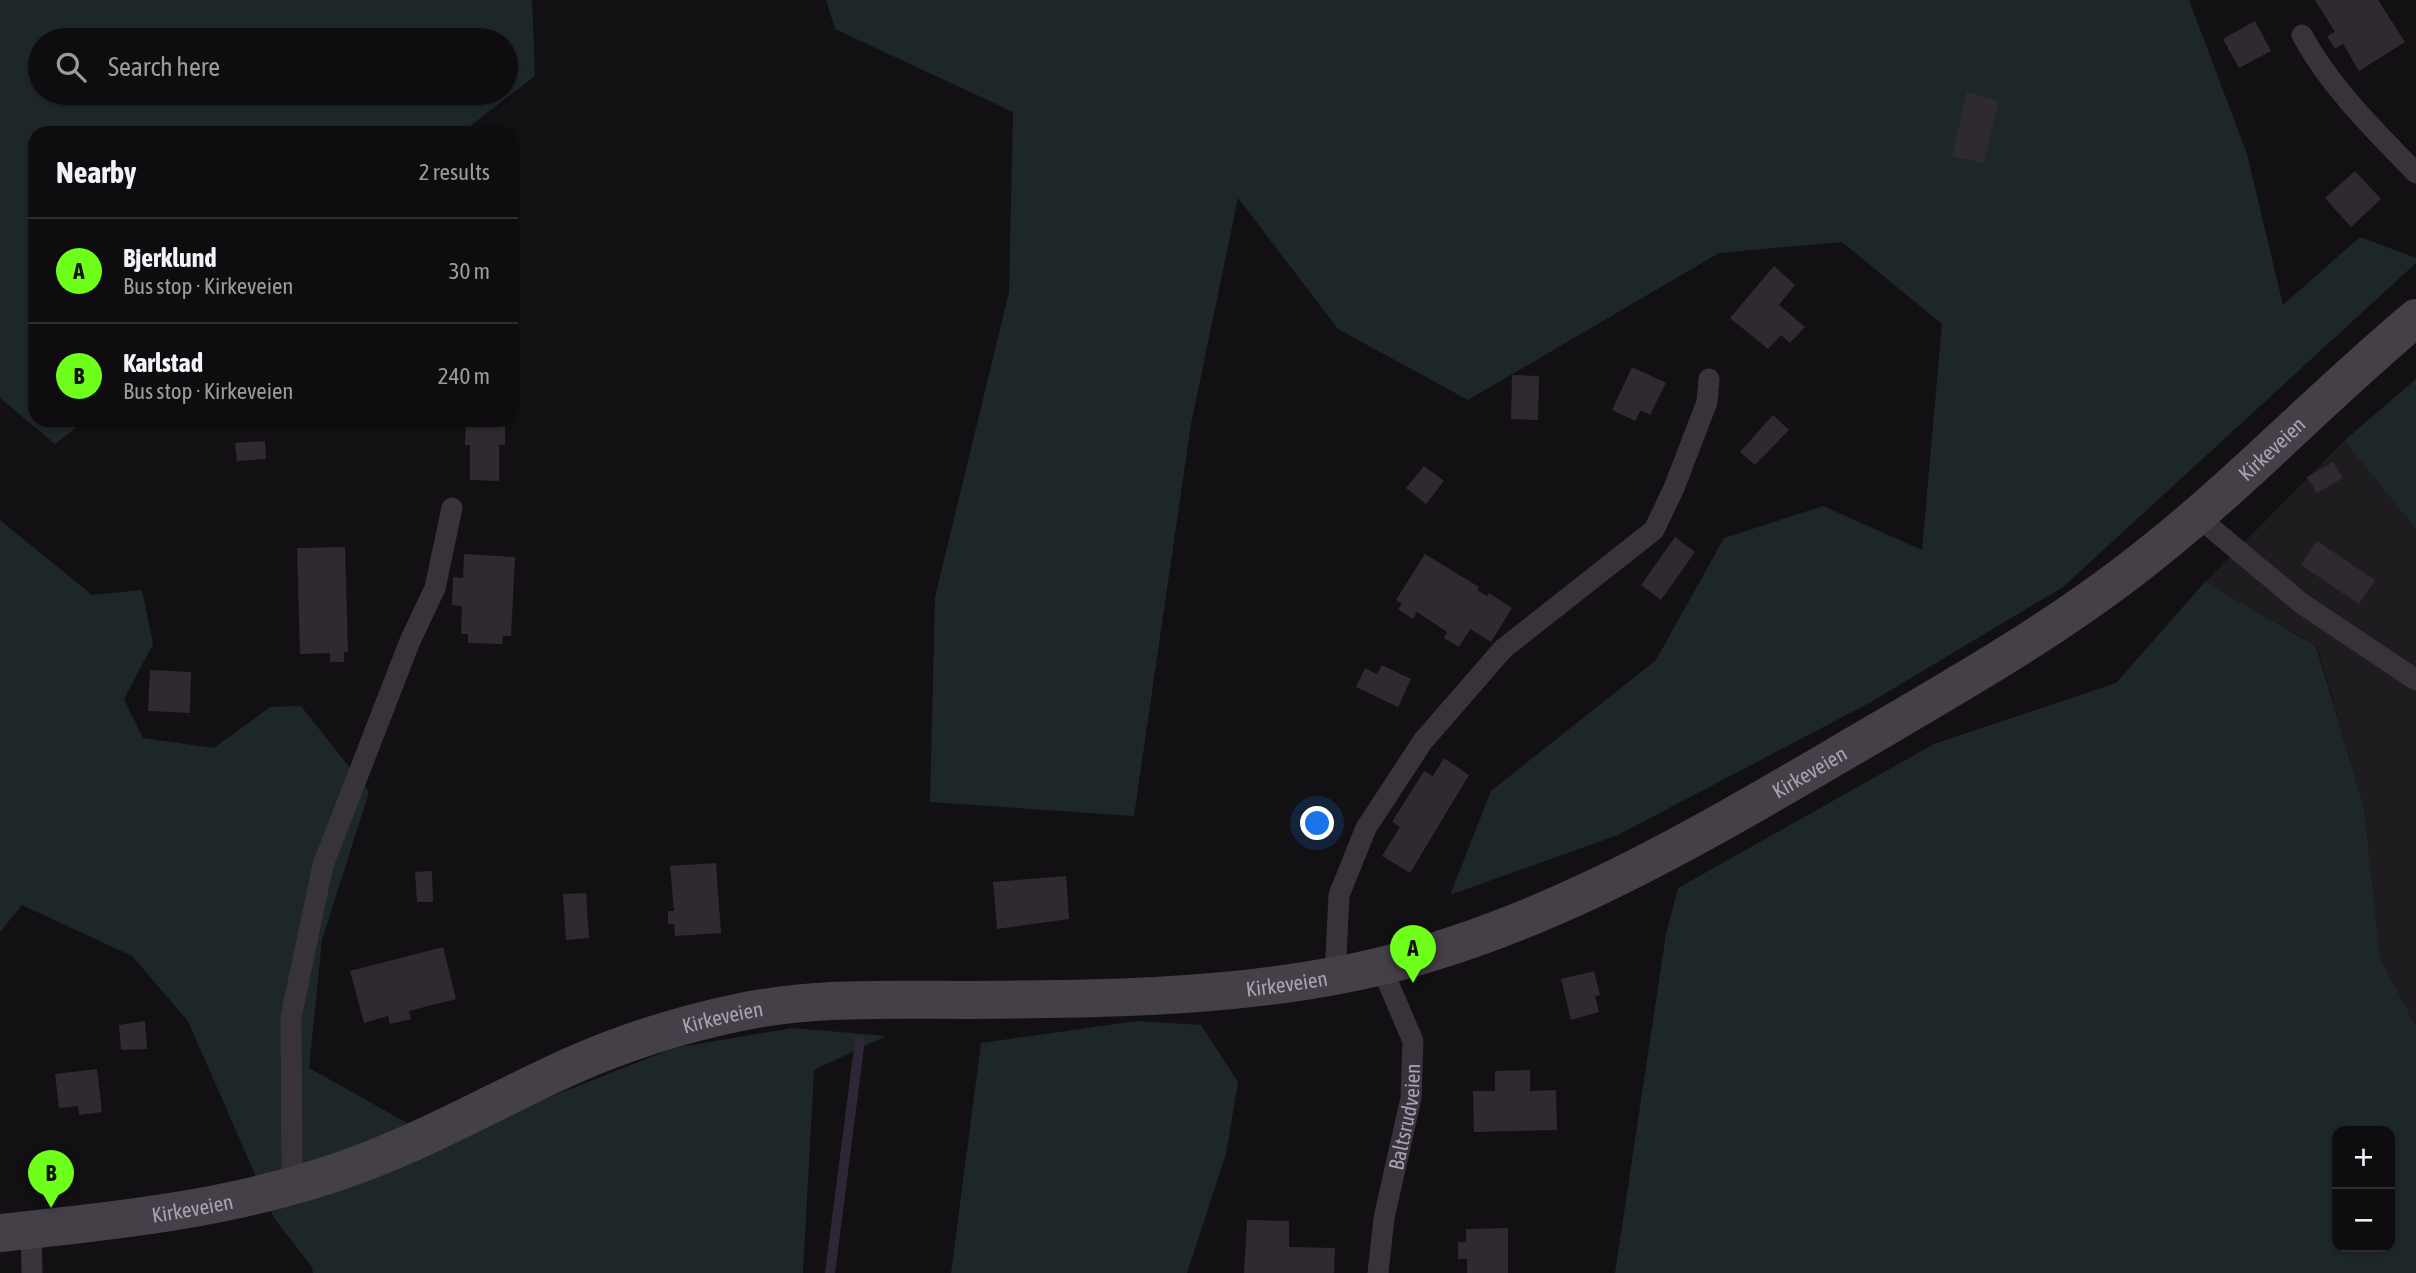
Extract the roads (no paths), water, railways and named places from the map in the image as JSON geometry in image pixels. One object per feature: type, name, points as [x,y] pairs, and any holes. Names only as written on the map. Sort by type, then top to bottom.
[{"type":"main road","name":"Kirkeveien","points":[[16,1232],[178,1212],[237,1202],[292,1188],[372,1160],[574,1064],[645,1037],[738,1012],[841,1000],[1098,999],[1196,994],[1335,976],[1381,966],[1452,947],[1523,922],[1651,859],[1826,762],[2040,635],[2105,589],[2197,516],[2416,318]]},
{"type":"lane","points":[[2302,35],[2314,57],[2370,126],[2416,173]]},
{"type":"lane","points":[[1335,976],[1339,895],[1366,828],[1423,741],[1503,649],[1654,530],[1674,488],[1707,402],[1709,379]]},
{"type":"lane","points":[[292,1188],[291,1017],[323,865],[410,641],[435,588],[452,508]]},
{"type":"lane","points":[[2197,516],[2301,603],[2416,680]]},
{"type":"lane","name":"Baltsrudveien","points":[[1378,1273],[1384,1218],[1411,1098],[1413,1041],[1381,966]]},
{"type":"lane","points":[[16,1232],[32,1273]]},
{"type":"waterway","points":[[830,1273],[860,1040]]},
{"type":"place","name":"Bjerklund","points":[[1413,983]]},
{"type":"place","name":"Karlstad","points":[[51,1208]]}]
